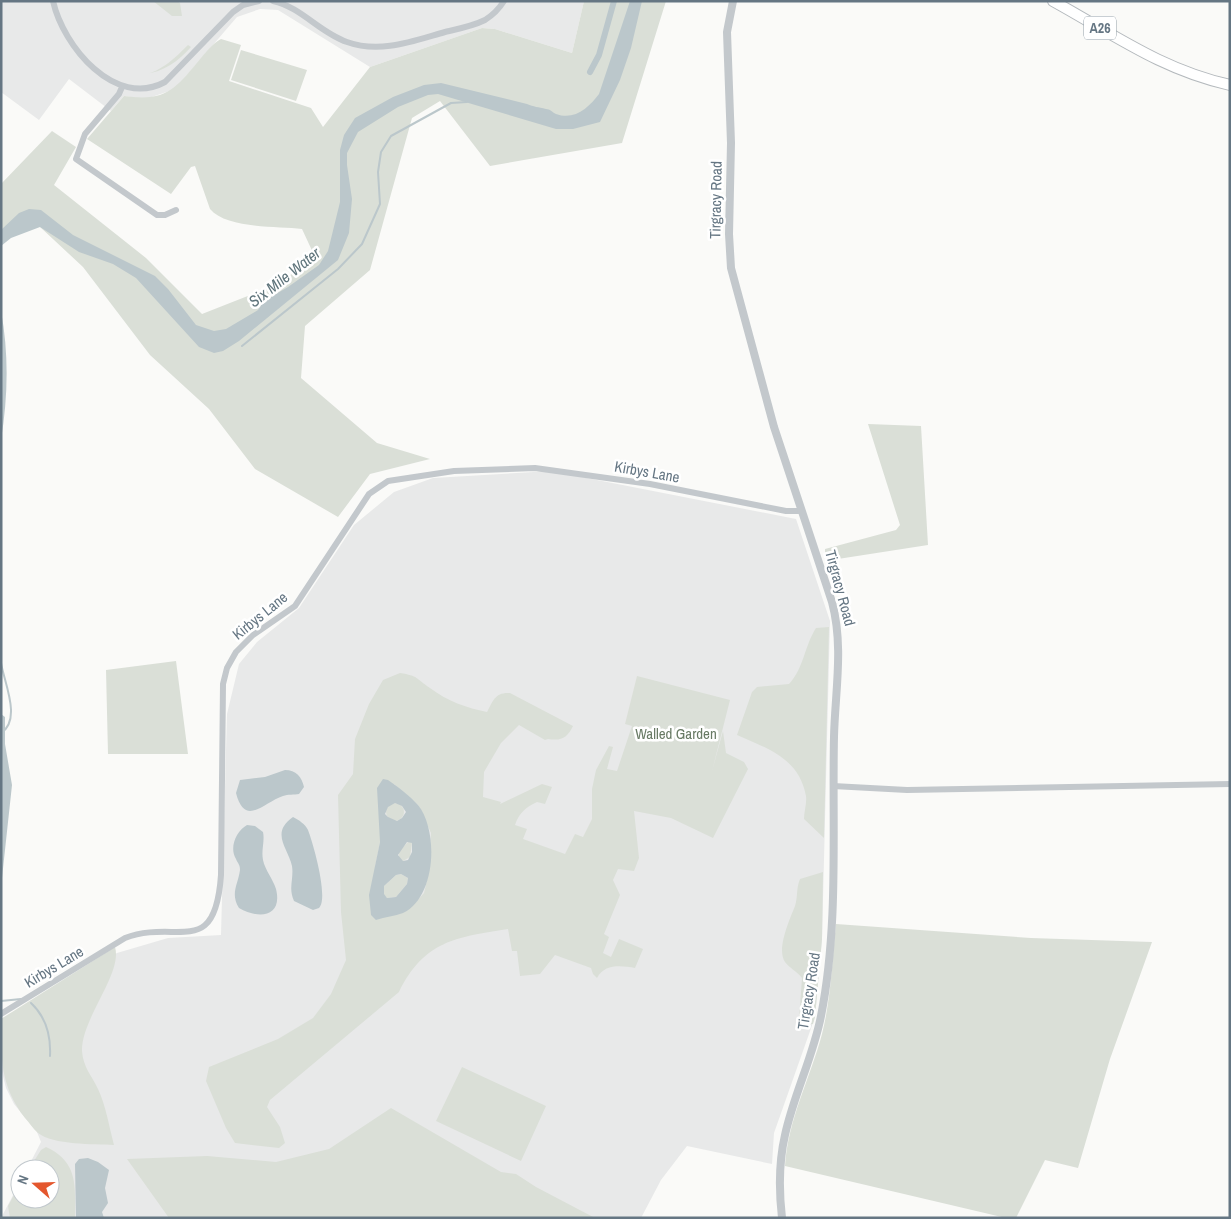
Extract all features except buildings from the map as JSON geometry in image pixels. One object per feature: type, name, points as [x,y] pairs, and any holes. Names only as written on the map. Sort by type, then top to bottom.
[{"type":"highway","name":"A26","points":[[1054,1],[1164,64],[1196,76],[1230,85]]},
{"type":"street","points":[[54,1],[60,22],[75,47],[105,76],[122,87],[146,90],[166,82],[233,12],[249,2],[259,1]]},
{"type":"street","points":[[274,1],[285,5],[339,39],[356,45],[377,47],[400,44],[479,22],[492,14],[504,1]]},
{"type":"street","name":"Tirgracy Road","points":[[733,1],[727,32],[731,143],[729,234],[731,268],[774,427],[837,623],[839,648],[835,697],[830,947],[820,1024],[785,1136],[781,1172],[782,1218]]},
{"type":"street","points":[[122,87],[119,94],[85,134],[76,159],[157,215],[165,216],[176,210]]},
{"type":"street","name":"Kirbys Lane","points":[[1,1014],[125,938],[144,934],[195,931],[212,918],[220,897],[223,684],[227,668],[244,643],[295,606],[369,494],[379,486],[388,481],[454,471],[535,468],[650,484],[786,511],[802,511]]},
{"type":"street","points":[[833,786],[907,790],[1230,784]]},
{"type":"shaded area","points":[[1,1],[584,1],[572,53],[495,29],[482,28],[370,67],[278,10],[260,9],[237,17],[175,89],[146,99],[124,96],[111,111],[69,79],[39,120],[1,92]]},
{"type":"shaded area","points":[[630,1],[642,1],[631,48],[620,80],[600,122],[573,129],[556,129],[438,94],[428,95],[398,107],[358,132],[347,153],[352,199],[349,233],[338,260],[239,341],[223,351],[214,353],[199,347],[136,278],[113,264],[79,252],[40,227],[11,238],[1,246],[1,230],[19,213],[29,209],[41,210],[73,235],[155,276],[168,289],[196,325],[214,331],[226,329],[258,310],[264,301],[319,265],[328,251],[340,202],[340,150],[344,135],[355,118],[393,97],[424,85],[441,83],[547,109],[563,116],[575,114],[591,104],[599,94]]},
{"type":"shaded area","points":[[1,311],[4,327],[7,376],[1,440]]},
{"type":"shaded area","points":[[551,471],[796,519],[830,621],[822,939],[815,1017],[774,1133],[772,1164],[687,1146],[661,1180],[641,1218],[1,1218],[10,1201],[10,1209],[60,1209],[60,1159],[32,1159],[41,1142],[37,1132],[14,1104],[6,1088],[1,1068],[1,1019],[117,953],[168,938],[221,935],[227,714],[239,664],[257,642],[299,608],[354,525],[394,492],[433,478]]},
{"type":"shaded area","points":[[1,714],[5,717],[5,744],[12,785],[1,887]]},
{"type":"shaded area","points":[[285,770],[295,773],[302,780],[304,787],[299,794],[283,796],[256,810],[244,809],[236,793],[240,780],[265,777]]},
{"type":"shaded area","points":[[383,779],[388,780],[418,805],[425,816],[429,831],[431,863],[428,879],[414,905],[403,913],[376,920],[371,915],[369,895],[380,842],[377,788]],"holes":[[[395,803],[402,806],[406,812],[397,821],[385,814],[388,807]],[[407,842],[412,843],[412,852],[408,860],[403,861],[398,855]],[[401,874],[408,878],[407,884],[396,897],[387,898],[384,894],[384,886],[396,875]]]},
{"type":"shaded area","points":[[293,817],[302,822],[308,830],[319,870],[322,902],[319,908],[313,910],[294,901],[292,896],[292,866],[282,841],[282,835],[286,823]]},
{"type":"shaded area","points":[[247,825],[255,826],[263,832],[263,860],[276,889],[276,906],[267,914],[246,912],[239,908],[236,903],[235,889],[240,870],[233,850],[237,835]]},
{"type":"shaded area","points":[[88,1158],[109,1170],[105,1188],[108,1203],[102,1212],[104,1218],[76,1218],[75,1164],[79,1159]]},
{"type":"green space","points":[[153,1],[177,1],[180,3],[182,16],[172,16]]},
{"type":"green space","points":[[584,1],[666,1],[622,143],[490,166],[440,101],[412,118],[370,270],[305,326],[301,378],[377,443],[430,459],[370,474],[338,517],[255,469],[209,409],[150,355],[83,267],[39,226],[30,223],[1,240],[1,184],[52,131],[76,147],[54,185],[146,258],[202,314],[278,284],[315,257],[302,229],[253,225],[228,220],[210,209],[195,166],[191,167],[171,194],[87,139],[124,96],[151,97],[169,91],[184,78],[210,47],[221,39],[241,45],[229,81],[311,108],[323,127],[370,67],[482,28],[495,29],[572,53]]},
{"type":"green space","points":[[188,45],[191,47],[170,65],[158,71],[145,74],[163,67]]},
{"type":"green space","points":[[241,50],[307,70],[296,101],[231,80]]},
{"type":"green space","points":[[868,424],[921,426],[928,545],[825,561],[825,549],[896,530],[900,525]]},
{"type":"green space","points":[[829,627],[824,838],[804,819],[806,796],[797,772],[781,756],[737,735],[752,692],[757,687],[789,684],[798,671],[816,628]]},
{"type":"green space","points":[[176,661],[188,754],[108,754],[106,670]]},
{"type":"green space","name":"Walled Garden","points":[[400,673],[411,675],[450,700],[487,712],[498,696],[510,693],[573,726],[564,738],[545,740],[519,725],[501,743],[484,772],[483,797],[501,802],[500,804],[542,784],[552,787],[545,804],[537,802],[529,806],[523,811],[515,825],[527,829],[523,839],[565,854],[575,834],[583,837],[592,819],[592,789],[596,770],[609,746],[613,747],[607,769],[617,771],[632,726],[625,724],[637,676],[730,700],[712,771],[723,731],[726,753],[744,762],[748,769],[713,838],[671,818],[634,811],[639,858],[634,871],[618,869],[613,880],[620,895],[604,934],[609,937],[603,953],[611,957],[619,939],[643,949],[635,968],[619,966],[609,968],[600,973],[597,978],[591,968],[555,955],[540,974],[520,976],[517,951],[512,951],[508,929],[473,935],[443,944],[419,962],[399,992],[270,1100],[267,1107],[280,1127],[285,1143],[279,1148],[235,1143],[226,1128],[206,1081],[209,1067],[278,1039],[313,1018],[331,994],[346,960],[341,912],[338,795],[353,774],[355,739],[369,704],[383,680]],"holes":[[[394,784],[418,805],[431,833],[428,876],[424,893],[416,902],[376,920],[375,867],[380,842],[380,821]]]},
{"type":"green space","points":[[395,803],[401,806],[404,812],[401,818],[395,821],[389,818],[386,812],[389,806]]},
{"type":"green space","points":[[409,841],[412,843],[410,857],[403,861],[399,859],[399,851]]},
{"type":"green space","points":[[823,872],[822,939],[815,1017],[813,1024],[801,1024],[799,1020],[802,978],[785,962],[782,950],[783,942],[795,906],[800,879]]},
{"type":"green space","points":[[401,874],[408,878],[407,884],[396,897],[387,898],[384,895],[384,886],[396,875]]},
{"type":"green space","points":[[836,924],[1031,938],[1152,942],[1110,1059],[1078,1168],[1045,1160],[1016,1218],[1006,1218],[785,1166],[790,1132],[825,1021]]},
{"type":"green space","points":[[115,947],[116,958],[113,970],[83,1038],[82,1051],[86,1067],[103,1102],[114,1145],[53,1140],[36,1131],[25,1118],[6,1083],[1,1047],[1,1019]]},
{"type":"green space","points":[[462,1067],[546,1106],[521,1161],[436,1121]]},
{"type":"green space","points":[[391,1108],[501,1172],[516,1174],[536,1187],[595,1218],[169,1218],[127,1159],[207,1156],[276,1162],[329,1149]]},
{"type":"green space","points":[[46,1147],[57,1153],[70,1168],[75,1186],[75,1218],[10,1218],[8,1206],[10,1202],[10,1209],[60,1209],[60,1159],[35,1159],[41,1150]]},
{"type":"waterway","points":[[590,72],[599,55],[614,1]]},
{"type":"waterway","points":[[242,346],[338,269],[362,244],[380,204],[378,172],[381,152],[391,136],[451,103],[467,102]]},
{"type":"waterway","points":[[1,663],[11,710],[7,727],[1,733]]},
{"type":"waterway","points":[[1,1001],[21,999]]},
{"type":"waterway","points":[[31,1003],[44,1021],[50,1041],[50,1056]]},
{"type":"water label","name":"Six Mile Water","points":[[284,277]]}]
